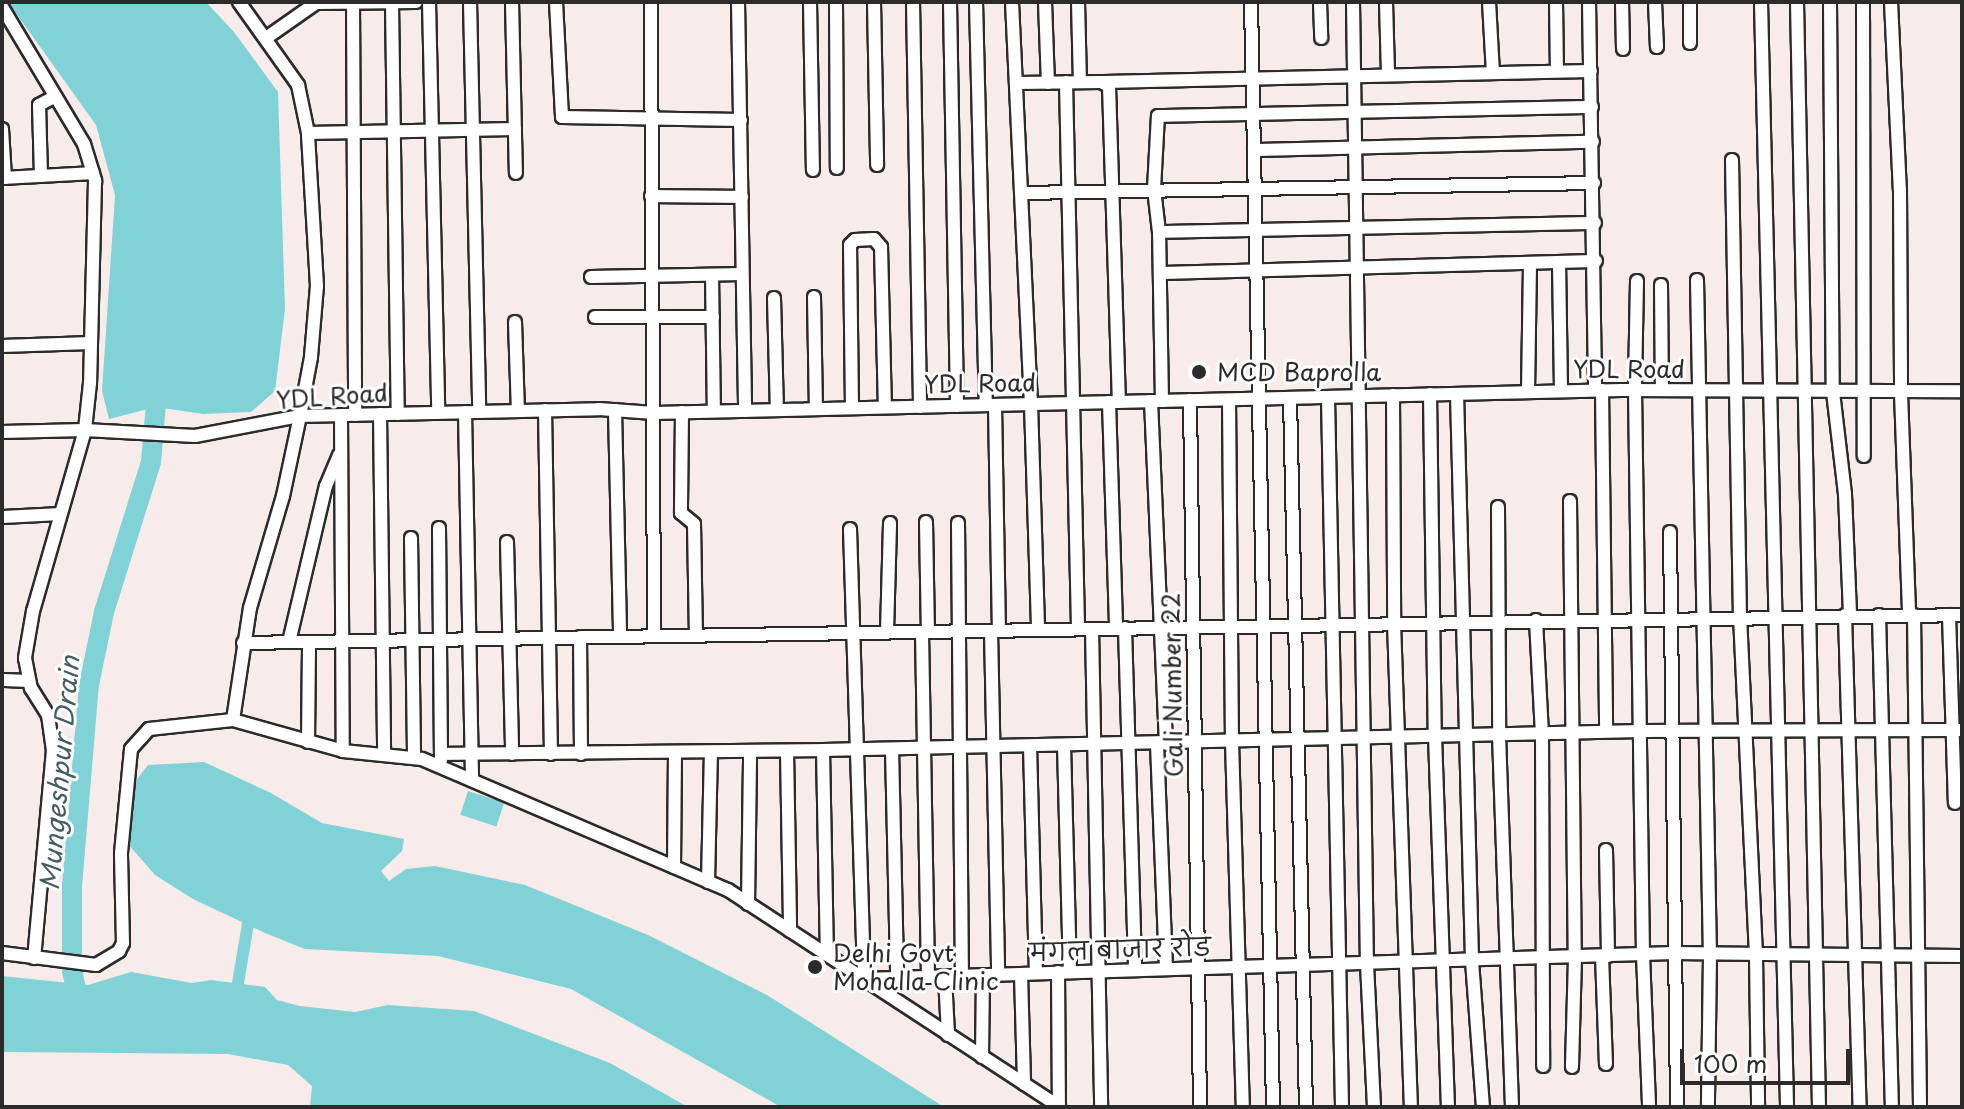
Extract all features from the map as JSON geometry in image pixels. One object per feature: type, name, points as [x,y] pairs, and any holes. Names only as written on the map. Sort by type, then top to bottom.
[{"type":"street","points":[[233,720],[243,643],[283,496],[300,416],[311,357],[317,286],[308,133],[296,79],[239,2]]},
{"type":"street","points":[[353,2],[355,415]]},
{"type":"street","points":[[266,38],[310,5],[416,2]]},
{"type":"street","points":[[429,2],[438,413]]},
{"type":"street","points":[[470,2],[472,780]]},
{"type":"street","points":[[512,2],[516,173]]},
{"type":"street","points":[[556,2],[562,117],[572,120],[651,117],[741,120]]},
{"type":"street","points":[[651,2],[654,636]]},
{"type":"street","points":[[738,2],[745,411]]},
{"type":"street","points":[[810,2],[813,170]]},
{"type":"street","points":[[836,2],[837,168]]},
{"type":"street","points":[[874,2],[877,165]]},
{"type":"street","points":[[913,2],[920,407]]},
{"type":"street","points":[[950,2],[957,406]]},
{"type":"street","points":[[976,2],[991,405],[998,975]]},
{"type":"street","points":[[1012,2],[1038,630]]},
{"type":"street","points":[[1045,2],[1048,83]]},
{"type":"street","points":[[1078,2],[1080,82]]},
{"type":"street","points":[[1251,2],[1260,399],[1261,627],[1272,966],[1273,1107]]},
{"type":"street","points":[[1320,2],[1321,38]]},
{"type":"street","points":[[1353,2],[1365,624],[1367,964],[1374,1107]]},
{"type":"street","points":[[1386,2],[1388,74]]},
{"type":"street","points":[[1489,2],[1493,73]]},
{"type":"street","points":[[1556,2],[1557,71]]},
{"type":"street","points":[[1589,2],[1606,731]]},
{"type":"street","points":[[1622,2],[1623,49]]},
{"type":"street","points":[[1655,2],[1657,47]]},
{"type":"street","points":[[1690,2],[1690,43]]},
{"type":"street","points":[[1761,2],[1786,956],[1787,1107]]},
{"type":"street","points":[[1797,2],[1819,1107]]},
{"type":"street","points":[[1830,2],[1833,392],[1845,494],[1848,728],[1858,957],[1860,1107]]},
{"type":"street","points":[[1863,2],[1864,456]]},
{"type":"street","points":[[1891,2],[1900,190],[1901,393],[1917,730],[1920,1107]]},
{"type":"street","points":[[392,3],[398,414]]},
{"type":"street","points":[[2,7],[84,144],[93,173],[91,343],[85,430],[33,611],[25,658],[29,681],[47,712],[53,750],[34,958]]},
{"type":"street","points":[[1017,83],[1591,71]]},
{"type":"street","points":[[1066,82],[1078,629]]},
{"type":"street","points":[[1104,82],[1110,93],[1120,628],[1135,970]]},
{"type":"street","points":[[41,176],[39,105],[54,97]]},
{"type":"street","points":[[1166,969],[1157,401],[1160,273],[1154,189],[1158,116],[1592,107]]},
{"type":"street","points":[[308,133],[432,128],[515,129]]},
{"type":"street","points":[[2,129],[4,178],[93,173]]},
{"type":"street","points":[[1254,150],[1593,142]]},
{"type":"street","points":[[1732,160],[1740,616],[1756,956],[1758,1107]]},
{"type":"street","points":[[1022,193],[1594,183]]},
{"type":"street","points":[[651,196],[742,197]]},
{"type":"street","points":[[1159,232],[1256,233],[1358,227],[1595,223]]},
{"type":"street","points":[[852,408],[850,245],[855,240],[874,239],[881,247],[885,407]]},
{"type":"street","points":[[1160,273],[1596,261]]},
{"type":"street","points":[[1559,262],[1561,391]]},
{"type":"street","points":[[1528,392],[1530,263]]},
{"type":"street","points":[[591,277],[742,274]]},
{"type":"street","points":[[712,275],[714,411]]},
{"type":"street","points":[[1697,280],[1710,956],[1708,1107]]},
{"type":"street","points":[[1637,281],[1635,390],[1643,955],[1649,1107]]},
{"type":"street","points":[[1661,285],[1662,390]]},
{"type":"street","points":[[814,297],[816,409]]},
{"type":"street","points":[[774,298],[777,410]]},
{"type":"street","points":[[595,317],[713,317]]},
{"type":"street","points":[[515,322],[518,411]]},
{"type":"street","points":[[2,346],[91,343]]},
{"type":"street","name":"YDL Road","points":[[2,432],[85,430],[175,437],[300,416],[545,410],[654,413],[1599,390],[1962,391]]},
{"type":"street","points":[[1430,394],[1435,736],[1448,1107]]},
{"type":"street","points":[[1457,394],[1472,961],[1483,1107]]},
{"type":"street","points":[[1393,395],[1394,623],[1411,1107]]},
{"type":"street","points":[[1328,397],[1342,1107]]},
{"type":"street","points":[[1290,398],[1306,1107]]},
{"type":"street","name":"Gali Number 22","points":[[1190,400],[1200,1107]]},
{"type":"street","points":[[1229,400],[1232,742],[1243,1107]]},
{"type":"street","points":[[545,410],[551,754]]},
{"type":"street","points":[[615,410],[620,636]]},
{"type":"street","points":[[682,412],[681,513],[694,524],[696,635]]},
{"type":"street","points":[[380,414],[384,755]]},
{"type":"street","points":[[341,415],[343,751]]},
{"type":"street","points":[[289,642],[326,486],[340,453]]},
{"type":"street","points":[[1570,501],[1575,958],[1572,1067]]},
{"type":"street","points":[[1498,507],[1499,735],[1512,1107]]},
{"type":"street","points":[[2,517],[59,514]]},
{"type":"street","points":[[926,522],[924,748],[928,977]]},
{"type":"street","points":[[887,632],[890,523]]},
{"type":"street","points":[[958,523],[962,976]]},
{"type":"street","points":[[439,528],[441,760]]},
{"type":"street","points":[[850,529],[864,979]]},
{"type":"street","points":[[1670,532],[1677,1107]]},
{"type":"street","points":[[411,538],[414,758]]},
{"type":"street","points":[[507,542],[512,754]]},
{"type":"street","points":[[1879,615],[1892,1107]]},
{"type":"street","points":[[243,643],[1261,627],[1673,617],[1956,615],[1955,803]]},
{"type":"street","points":[[1536,620],[1542,733],[1543,1066]]},
{"type":"street","points":[[1092,629],[1101,1107]]},
{"type":"street","points":[[580,637],[581,754]]},
{"type":"street","points":[[308,742],[309,642]]},
{"type":"street","points":[[2,680],[29,681]]},
{"type":"street","points":[[2,953],[96,965],[119,951],[123,943],[121,853],[131,749],[149,729],[233,720],[343,751],[441,760],[472,754],[1162,744],[1606,731],[1811,728],[1957,730]]},
{"type":"street","points":[[1059,1107],[1064,972],[1064,745]]},
{"type":"street","points":[[1030,746],[1036,973]]},
{"type":"street","points":[[892,749],[897,978]]},
{"type":"street","points":[[823,750],[827,955]]},
{"type":"street","points":[[787,751],[790,931]]},
{"type":"street","points":[[708,882],[711,752]]},
{"type":"street","points":[[748,904],[750,752]]},
{"type":"street","points":[[674,867],[675,753]]},
{"type":"street","points":[[441,760],[472,780],[708,882],[748,904],[1059,1107]]},
{"type":"street","points":[[1606,850],[1606,1064]]},
{"type":"street","name":"मंगल बाजार रोड","points":[[864,979],[1674,953],[1710,956],[1962,956]]},
{"type":"street","points":[[1021,974],[1024,1084]]},
{"type":"street","points":[[982,1057],[983,975]]},
{"type":"street","points":[[945,977],[948,1035]]},
{"type":"water","points":[[8,2],[206,2],[234,32],[278,92],[285,309],[275,391],[251,412],[203,414],[156,407],[109,419],[102,391],[115,195],[96,125]]},
{"type":"water","points":[[204,762],[271,793],[322,823],[404,839],[402,851],[381,871],[389,881],[406,869],[435,866],[525,885],[648,935],[767,995],[944,1107],[781,1107],[571,989],[438,956],[305,949],[265,933],[193,899],[155,875],[127,843],[132,786],[148,765]]},
{"type":"water","points":[[468,791],[504,803],[496,827],[460,815]]},
{"type":"water","points":[[131,972],[192,983],[211,980],[265,987],[277,1000],[300,1006],[355,1012],[388,1005],[474,1011],[610,1063],[688,1107],[310,1107],[312,1086],[288,1065],[228,1054],[2,1052],[2,976],[88,985]]},
{"type":"waterway","name":"Mungeshpur Drain","points":[[80,1008],[72,970],[72,886],[89,685],[104,612],[151,462],[158,380]]},
{"type":"waterway","points":[[238,983],[248,924],[258,916]]},
{"type":"place","name":"MCD Baprolla","points":[[1199,372]]},
{"type":"place","name":"Delhi Govt Mohalla Clinic","points":[[815,967]]}]
